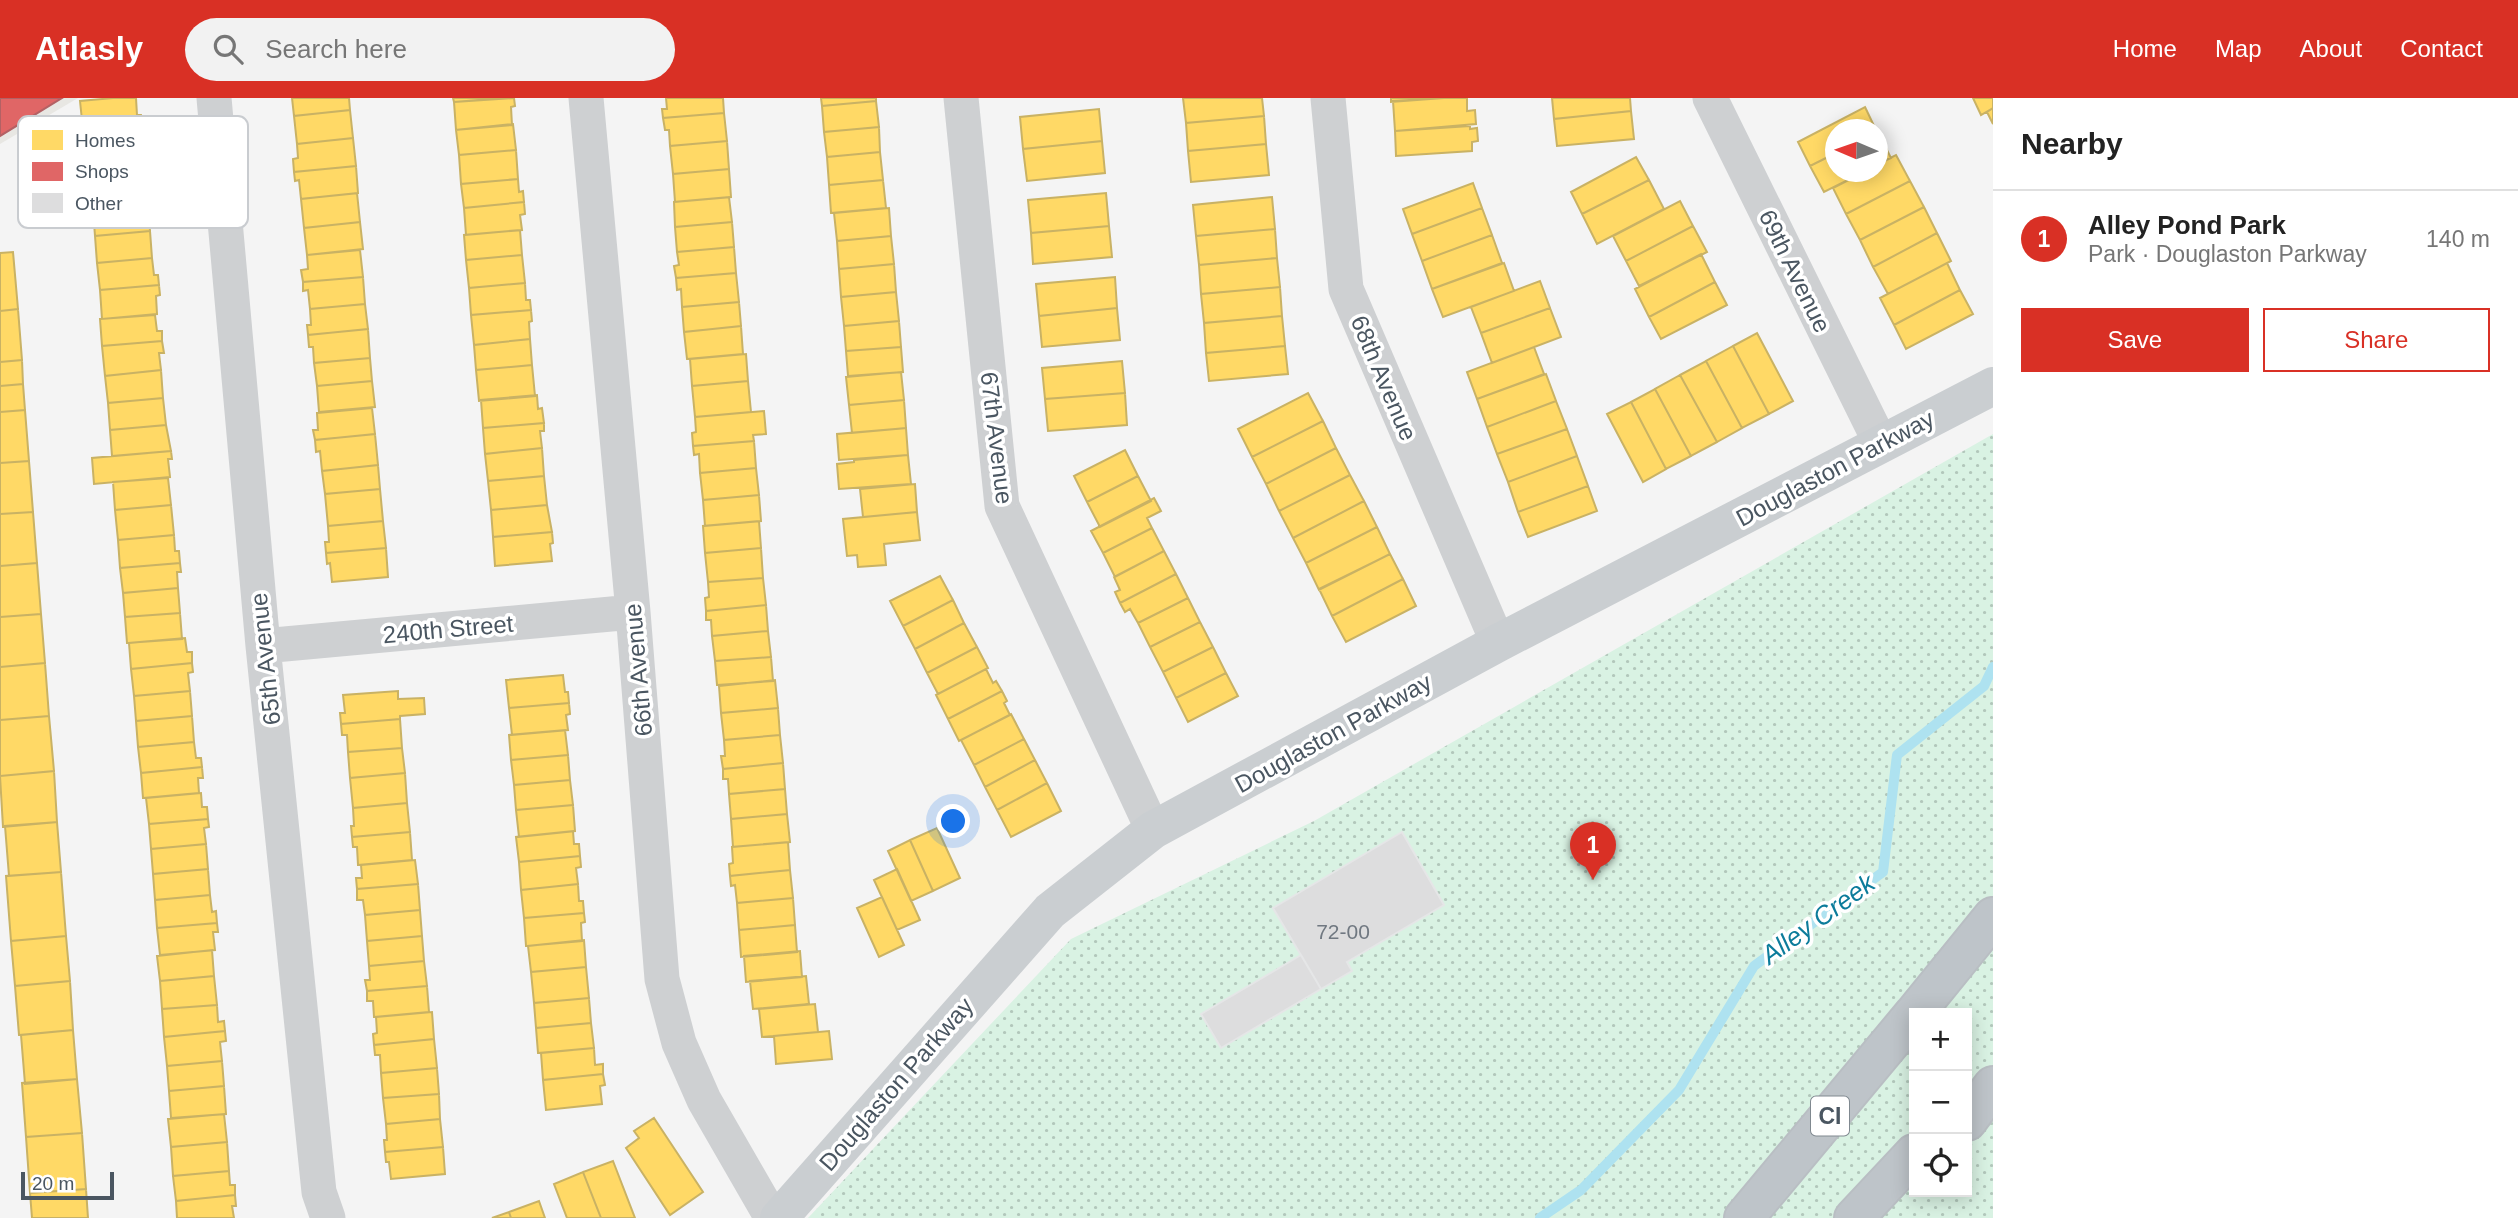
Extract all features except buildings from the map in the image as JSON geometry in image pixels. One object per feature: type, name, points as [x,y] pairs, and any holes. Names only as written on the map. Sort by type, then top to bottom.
[{"type":"highway","name":"CI","points":[[1919,1008],[1993,917]]},
{"type":"highway","name":"CI","points":[[1744,1218],[1909,1020]]},
{"type":"highway","points":[[1972,1087],[1993,1061]]},
{"type":"highway","points":[[1972,1114],[1993,1086]]},
{"type":"highway","points":[[1854,1218],[1909,1159]]},
{"type":"highway","points":[[1890,1218],[1909,1194]]},
{"type":"main road","name":"Douglaston Parkway","points":[[779,1218],[1050,911],[1153,830],[1498,643],[1993,386]]},
{"type":"street","name":"65th Avenue","points":[[214,98],[216,116]]},
{"type":"street","name":"66th Avenue","points":[[586,98],[633,612],[662,979],[679,1043],[704,1100],[772,1218]]},
{"type":"street","name":"67th Avenue","points":[[961,98],[1002,506],[1153,830]]},
{"type":"street","name":"68th Avenue","points":[[1328,98],[1346,289],[1498,643]]},
{"type":"street","name":"69th Avenue","points":[[1710,98],[1881,444]]},
{"type":"street","name":"65th Avenue","points":[[226,228],[263,646],[319,1192],[328,1218]]},
{"type":"street","name":"240th Street","points":[[263,646],[633,612]]},
{"type":"shaded area","points":[[0,98],[78,98],[47,116],[18,116],[18,133],[0,144]]},
{"type":"green space","points":[[1993,434],[1993,1218],[808,1218],[1071,939],[1314,821]]},
{"type":"waterway","name":"Alley Creek","points":[[1540,1218],[1581,1190],[1679,1090],[1754,966],[1883,872],[1897,755],[1984,686],[1993,667]]},
{"type":"place","name":"Alley Pond Park","points":[[1593,880]]}]
